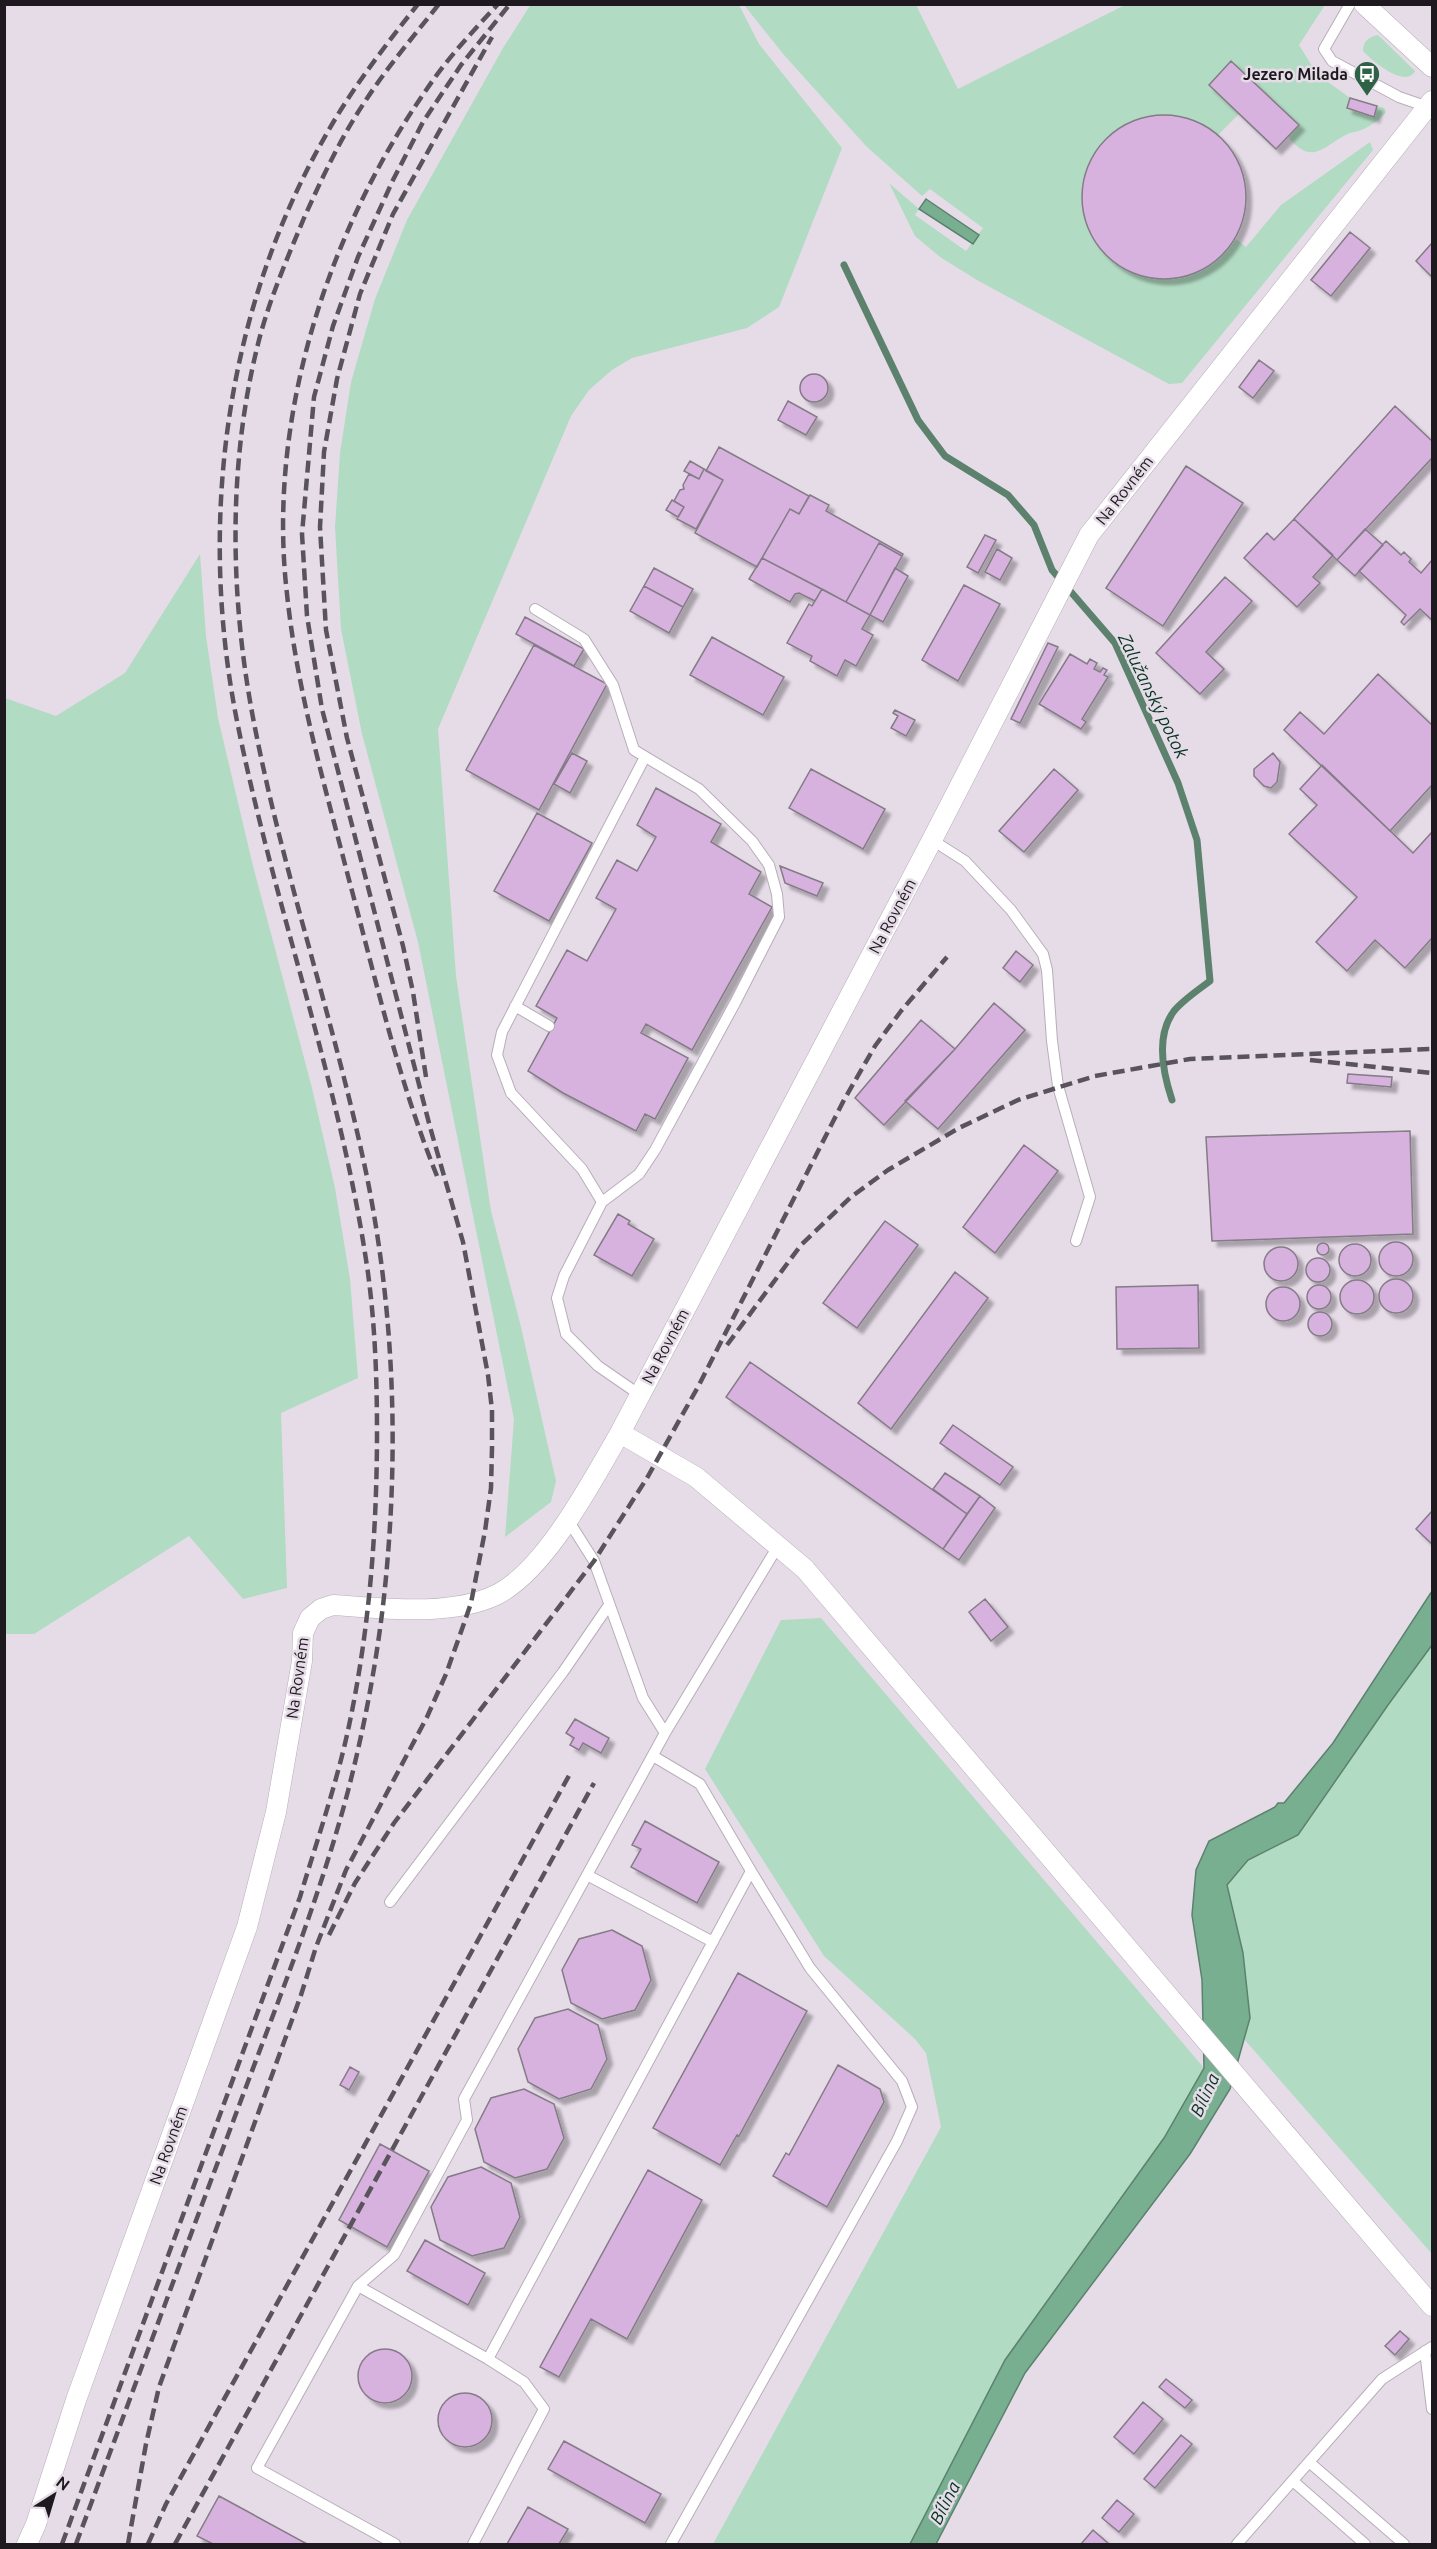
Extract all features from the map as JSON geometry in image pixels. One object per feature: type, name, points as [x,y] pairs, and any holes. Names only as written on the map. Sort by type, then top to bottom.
[{"type":"street","points":[[1364,4],[1432,67]]},
{"type":"street","name":"Na Rovném","points":[[27,2544],[36,2524],[76,2400],[247,1927],[276,1812],[302,1661],[303,1633],[310,1618],[321,1609],[333,1605],[427,1608],[471,1603],[496,1595],[521,1577],[568,1520],[620,1433],[932,840],[1089,535],[1430,104]]},
{"type":"street","points":[[620,1433],[696,1477],[805,1569],[1432,2306]]},
{"type":"lane","points":[[1350,4],[1324,49],[1332,61],[1399,97],[1430,104]]},
{"type":"lane","points":[[535,609],[584,639],[613,685],[634,750],[699,789],[752,842],[769,866],[777,894],[778,917],[735,1004],[655,1150],[639,1174],[602,1202],[564,1276],[557,1298],[566,1334],[598,1366],[640,1395]]},
{"type":"lane","points":[[602,1202],[582,1169],[511,1093],[497,1055],[502,1032],[645,757]]},
{"type":"lane","points":[[932,840],[965,861],[1011,910],[1043,954],[1047,970],[1058,1086],[1090,1197],[1076,1241]]},
{"type":"lane","points":[[515,1006],[549,1026]]},
{"type":"lane","points":[[568,1520],[594,1561],[643,1698],[665,1733]]},
{"type":"lane","points":[[395,2544],[257,2468],[358,2286],[394,2255],[467,2120],[464,2099],[665,1733],[778,1546]]},
{"type":"lane","points":[[390,1902],[563,1672],[609,1605]]},
{"type":"lane","points":[[653,1756],[700,1784],[810,1968],[902,2081],[912,2108],[897,2141],[671,2544]]},
{"type":"lane","points":[[488,2359],[751,1870]]},
{"type":"lane","points":[[587,1875],[712,1942]]},
{"type":"lane","points":[[358,2286],[488,2359],[524,2382],[544,2409],[473,2544]]},
{"type":"lane","points":[[1237,2544],[1382,2379],[1429,2349],[1432,2409]]},
{"type":"lane","points":[[1309,2462],[1404,2544]]},
{"type":"lane","points":[[1293,2481],[1365,2544]]},
{"type":"shaded area","points":[[531,4],[739,5],[759,44],[842,148],[779,307],[747,328],[632,358],[612,370],[589,390],[571,416],[438,729],[456,976],[491,1211],[520,1323],[556,1481],[551,1502],[505,1537],[514,1419],[418,942],[362,734],[341,629],[335,527],[340,453],[351,382],[375,299],[407,220],[503,48]]},
{"type":"shaded area","points":[[744,5],[916,5],[958,89],[1125,5],[1325,5],[1299,45],[1317,74],[1350,98],[1347,109],[1373,117],[1377,106],[1384,108],[1386,112],[1370,126],[1350,133],[1319,151],[1305,151],[1288,137],[1298,125],[1231,61],[1209,85],[1239,114],[1218,135],[1189,120],[1159,116],[1131,122],[1120,128],[1093,155],[1086,172],[1082,196],[1087,225],[1100,249],[1119,265],[1142,275],[1167,278],[1192,273],[1216,260],[1236,239],[1246,247],[1281,205],[1370,142],[1373,150],[1182,383],[1169,384],[977,280],[940,257],[915,236],[889,183],[919,209],[915,215],[966,251],[983,228],[930,189],[922,196],[866,146],[784,55]]},
{"type":"shaded area","points":[[1378,35],[1415,71],[1411,76],[1404,77],[1389,72],[1363,51],[1367,40]]},
{"type":"shaded area","points":[[200,554],[206,636],[218,718],[253,866],[312,1088],[335,1188],[350,1279],[358,1378],[281,1413],[287,1588],[243,1599],[189,1536],[34,1634],[5,1634],[5,698],[56,716],[125,673]]},
{"type":"shaded area","points":[[821,1618],[1204,2068],[1164,2138],[1005,2360],[910,2544],[713,2544],[941,2127],[926,2053],[915,2039],[824,1956],[705,1769],[781,1620]]},
{"type":"shaded area","points":[[1432,1645],[1432,2254],[1244,2039],[1250,2018],[1227,1885],[1248,1860],[1298,1835]]},
{"type":"water","points":[[926,199],[979,235],[973,244],[919,209]]},
{"type":"water","name":"Bílina","points":[[1432,1591],[1432,1645],[1298,1835],[1248,1860],[1227,1885],[1243,1953],[1250,2018],[1230,2089],[1190,2154],[1025,2373],[936,2544],[910,2544],[1005,2360],[1164,2138],[1204,2068],[1202,1980],[1192,1915],[1196,1870],[1209,1841],[1275,1807],[1278,1803],[1284,1803],[1333,1743]]},
{"type":"building","points":[[1231,61],[1299,125],[1276,149],[1209,85]]},
{"type":"building","points":[[1350,98],[1377,106],[1374,117],[1347,108]]},
{"type":"building","points":[[1164,115],[1195,121],[1222,139],[1240,166],[1246,197],[1240,228],[1222,255],[1195,273],[1164,279],[1133,273],[1106,255],[1088,228],[1082,197],[1088,166],[1106,139],[1133,121]]},
{"type":"building","points":[[1350,232],[1370,248],[1331,296],[1311,280]]},
{"type":"building","points":[[1432,243],[1432,277],[1416,261]]},
{"type":"building","points":[[1259,360],[1274,371],[1253,398],[1239,387]]},
{"type":"building","points":[[814,374],[824,378],[828,388],[824,398],[814,402],[804,398],[800,388],[804,378]]},
{"type":"building","points":[[788,401],[817,417],[806,435],[778,420]]},
{"type":"building","points":[[1395,406],[1432,441],[1432,458],[1337,560],[1294,519]]},
{"type":"building","points":[[719,447],[809,496],[799,514],[790,509],[757,567],[695,533],[723,480],[706,471]]},
{"type":"building","points":[[690,461],[704,469],[699,479],[684,471]]},
{"type":"building","points":[[1186,466],[1243,503],[1163,626],[1106,588]]},
{"type":"building","points":[[704,469],[723,480],[696,529],[677,519],[684,507],[674,501],[680,490],[684,489],[683,485],[689,474],[699,479]]},
{"type":"building","points":[[810,495],[829,505],[826,511],[903,554],[902,556],[879,543],[846,602],[762,558],[790,509],[799,514]]},
{"type":"building","points":[[672,500],[684,507],[678,517],[666,510]]},
{"type":"building","points":[[1294,519],[1333,555],[1313,577],[1320,583],[1297,607],[1244,558],[1267,533],[1274,540]]},
{"type":"building","points":[[1365,529],[1383,545],[1355,576],[1337,560]]},
{"type":"building","points":[[985,535],[996,540],[978,573],[967,567]]},
{"type":"building","points":[[1386,541],[1401,555],[1404,552],[1411,559],[1409,562],[1421,573],[1432,560],[1432,620],[1420,609],[1404,625],[1401,622],[1406,615],[1359,571]]},
{"type":"building","points":[[879,543],[902,556],[870,615],[846,602]]},
{"type":"building","points":[[997,549],[1012,558],[1000,580],[985,572]]},
{"type":"building","points":[[762,558],[822,589],[815,601],[799,593],[795,594],[790,602],[749,579]]},
{"type":"building","points":[[654,568],[693,589],[683,607],[644,586]]},
{"type":"building","points":[[895,568],[908,576],[883,622],[870,615]]},
{"type":"building","points":[[1225,577],[1252,601],[1206,652],[1224,669],[1200,694],[1156,653]]},
{"type":"building","points":[[964,585],[1000,604],[958,681],[922,660]]},
{"type":"building","points":[[644,586],[683,607],[669,633],[630,611]]},
{"type":"building","points":[[822,589],[870,615],[862,629],[873,635],[856,666],[845,660],[837,676],[810,661],[812,656],[787,643],[809,604],[812,606]]},
{"type":"building","points":[[525,617],[584,649],[574,666],[516,634]]},
{"type":"building","points":[[712,637],[784,677],[763,715],[690,675]]},
{"type":"building","points":[[1048,643],[1058,647],[1020,723],[1011,719]]},
{"type":"building","points":[[534,645],[607,684],[539,810],[466,770]]},
{"type":"building","points":[[1070,654],[1087,664],[1090,659],[1097,663],[1094,669],[1100,672],[1103,668],[1107,670],[1104,675],[1108,677],[1082,719],[1086,722],[1081,729],[1039,704]]},
{"type":"building","points":[[1378,674],[1432,725],[1432,785],[1390,831],[1284,730],[1300,712],[1324,734]]},
{"type":"building","points":[[895,710],[915,720],[906,736],[891,728],[898,716],[893,713]]},
{"type":"building","points":[[572,753],[587,761],[570,793],[554,784]]},
{"type":"building","points":[[1273,753],[1280,762],[1277,782],[1271,788],[1264,786],[1254,776],[1254,769]]},
{"type":"building","points":[[1322,765],[1413,853],[1432,832],[1432,938],[1405,968],[1375,940],[1347,971],[1316,942],[1357,897],[1289,834],[1317,805],[1300,789]]},
{"type":"building","points":[[811,769],[885,809],[863,849],[789,808]]},
{"type":"building","points":[[1054,769],[1078,790],[1024,852],[999,831]]},
{"type":"building","points":[[656,788],[721,824],[711,842],[761,872],[749,894],[772,907],[692,1050],[646,1024],[641,1033],[688,1058],[655,1119],[645,1114],[636,1131],[563,1093],[528,1071],[557,1018],[536,1006],[567,950],[587,961],[616,909],[596,898],[617,860],[637,871],[656,837],[637,825]]},
{"type":"building","points":[[537,813],[592,843],[549,921],[494,891]]},
{"type":"building","points":[[780,866],[823,883],[817,896],[785,883]]},
{"type":"building","points":[[1016,951],[1033,965],[1020,982],[1003,968]]},
{"type":"building","points":[[994,1003],[1025,1030],[938,1129],[905,1101],[955,1049]]},
{"type":"building","points":[[921,1020],[955,1049],[884,1125],[855,1098]]},
{"type":"building","points":[[1348,1074],[1392,1077],[1391,1087],[1347,1083]]},
{"type":"building","points":[[1410,1131],[1413,1234],[1212,1241],[1206,1137]]},
{"type":"building","points":[[1024,1145],[1058,1171],[995,1253],[963,1227]]},
{"type":"building","points":[[618,1214],[630,1221],[628,1224],[654,1239],[632,1276],[594,1255]]},
{"type":"building","points":[[885,1221],[918,1245],[857,1328],[823,1303]]},
{"type":"building","points":[[1396,1242],[1408,1247],[1413,1259],[1408,1271],[1396,1276],[1384,1271],[1379,1259],[1384,1247]]},
{"type":"building","points":[[1325,1243],[1328,1244],[1328,1254],[1321,1255],[1318,1254],[1317,1247],[1318,1244]]},
{"type":"building","points":[[1355,1244],[1367,1248],[1371,1260],[1367,1272],[1355,1276],[1343,1272],[1339,1260],[1343,1248]]},
{"type":"building","points":[[1281,1247],[1293,1252],[1298,1264],[1293,1276],[1281,1281],[1269,1276],[1264,1264],[1269,1252]]},
{"type":"building","points":[[1318,1258],[1327,1261],[1330,1270],[1327,1279],[1318,1282],[1309,1279],[1306,1270],[1309,1261]]},
{"type":"building","points":[[955,1272],[988,1298],[891,1429],[858,1403]]},
{"type":"building","points":[[1396,1279],[1408,1284],[1413,1296],[1408,1308],[1396,1313],[1384,1308],[1379,1296],[1384,1284]]},
{"type":"building","points":[[1357,1280],[1369,1285],[1374,1297],[1369,1309],[1357,1314],[1345,1309],[1340,1297],[1345,1285]]},
{"type":"building","points":[[1198,1285],[1199,1348],[1117,1349],[1116,1287]]},
{"type":"building","points":[[1319,1285],[1328,1288],[1331,1297],[1328,1306],[1319,1309],[1310,1306],[1307,1297],[1310,1288]]},
{"type":"building","points":[[1283,1287],[1295,1292],[1300,1304],[1295,1316],[1283,1321],[1271,1316],[1266,1304],[1271,1292]]},
{"type":"building","points":[[1320,1312],[1329,1315],[1332,1324],[1329,1333],[1320,1336],[1311,1333],[1308,1324],[1311,1315]]},
{"type":"building","points":[[750,1362],[967,1514],[943,1549],[726,1397]]},
{"type":"building","points":[[953,1425],[1013,1467],[1000,1485],[940,1443]]},
{"type":"building","points":[[945,1473],[980,1496],[967,1514],[933,1489]]},
{"type":"building","points":[[980,1496],[995,1508],[959,1560],[943,1549]]},
{"type":"building","points":[[1432,1511],[1432,1544],[1416,1529]]},
{"type":"building","points":[[985,1599],[1008,1627],[991,1641],[969,1612]]},
{"type":"building","points":[[575,1719],[609,1738],[601,1753],[583,1743],[579,1750],[570,1745],[574,1738],[566,1733]]},
{"type":"building","points":[[645,1821],[719,1862],[697,1903],[631,1867],[641,1849],[632,1845]]},
{"type":"building","points":[[612,1930],[642,1946],[651,1980],[635,2010],[602,2019],[571,2003],[562,1970],[579,1939]]},
{"type":"building","points":[[738,1973],[807,2011],[739,2136],[737,2135],[720,2165],[653,2128]]},
{"type":"building","points":[[568,2009],[598,2025],[607,2059],[591,2089],[559,2099],[528,2082],[518,2049],[535,2018]]},
{"type":"building","points":[[838,2065],[880,2089],[884,2102],[827,2207],[773,2176],[786,2153],[789,2155]]},
{"type":"building","points":[[350,2067],[359,2072],[349,2090],[340,2085]]},
{"type":"building","points":[[524,2089],[554,2104],[564,2138],[547,2169],[515,2178],[484,2162],[475,2129],[491,2098]]},
{"type":"building","points":[[380,2144],[429,2171],[387,2247],[339,2220]]},
{"type":"building","points":[[481,2167],[511,2183],[520,2217],[504,2248],[472,2256],[440,2240],[431,2207],[448,2177]]},
{"type":"building","points":[[648,2170],[702,2200],[627,2339],[591,2319],[559,2377],[540,2367]]},
{"type":"building","points":[[425,2240],[485,2273],[468,2305],[407,2271]]},
{"type":"building","points":[[1400,2331],[1409,2339],[1395,2355],[1385,2346]]},
{"type":"building","points":[[380,2349],[390,2349],[400,2353],[408,2361],[412,2376],[408,2391],[400,2399],[390,2403],[380,2403],[370,2399],[362,2391],[358,2381],[358,2371],[362,2361],[370,2353]]},
{"type":"building","points":[[1166,2379],[1192,2400],[1185,2408],[1159,2387]]},
{"type":"building","points":[[460,2393],[470,2393],[480,2397],[488,2405],[492,2420],[488,2435],[480,2443],[470,2447],[460,2447],[450,2443],[442,2435],[438,2425],[438,2415],[442,2405],[450,2397]]},
{"type":"building","points":[[1143,2402],[1163,2419],[1134,2454],[1114,2437]]},
{"type":"building","points":[[1181,2435],[1192,2444],[1155,2488],[1144,2479]]},
{"type":"building","points":[[564,2441],[661,2494],[645,2523],[548,2469]]},
{"type":"building","points":[[219,2496],[307,2544],[213,2544],[197,2536]]},
{"type":"building","points":[[1117,2500],[1134,2514],[1119,2532],[1102,2518]]},
{"type":"building","points":[[528,2507],[568,2529],[559,2544],[507,2544]]},
{"type":"building","points":[[1093,2530],[1109,2544],[1081,2544]]},
{"type":"waterway","name":"Zalužanský potok","points":[[844,265],[918,420],[945,456],[1008,495],[1034,525],[1052,570],[1115,643],[1178,783],[1197,840],[1210,981],[1174,1011],[1164,1032],[1162,1055],[1172,1100]]},
{"type":"railway","points":[[62,2544],[300,1897],[328,1807],[351,1716],[368,1610],[377,1467],[375,1352],[368,1273],[341,1133],[268,856],[236,716],[225,642],[220,566],[221,491],[229,416],[244,342],[265,270],[293,200],[327,133],[348,99],[418,4]]},
{"type":"railway","points":[[76,2544],[310,1915],[348,1791],[368,1703],[378,1643],[388,1554],[392,1461],[391,1367],[383,1274],[368,1182],[355,1125],[281,842],[255,728],[247,681],[237,584],[237,487],[241,438],[258,344],[273,296],[304,218],[348,128],[383,75],[439,4]]},
{"type":"railway","points":[[437,1176],[410,1103],[388,1028],[312,736],[297,665],[287,594],[283,526],[287,458],[297,389],[314,322],[337,256],[365,193],[399,133],[443,66],[498,4]]},
{"type":"railway","points":[[128,2544],[159,2387],[301,1995],[316,1947],[346,1870],[427,1717],[446,1674],[471,1603],[485,1531],[491,1488],[492,1448],[492,1410],[488,1375],[463,1242],[430,1127],[322,709],[307,616],[302,534],[314,397],[333,326],[358,257],[393,180],[423,122],[461,65],[510,4]]},
{"type":"railway","points":[[426,1077],[413,992],[403,946],[347,738],[326,630],[320,527],[324,452],[337,379],[360,294],[393,214],[492,37]]},
{"type":"railway","points":[[329,1935],[355,1883],[394,1823],[594,1561],[647,1478],[699,1385],[844,1100],[875,1046],[947,957]]},
{"type":"railway","points":[[727,1345],[801,1245],[851,1197],[888,1170],[959,1128],[1018,1100],[1095,1076],[1190,1059],[1432,1049]]},
{"type":"railway","points":[[1310,1060],[1432,1073]]},
{"type":"railway","points":[[148,2544],[166,2504],[571,1772]]},
{"type":"railway","points":[[175,2544],[594,1783]]},
{"type":"place","name":"Jezero Milada","points":[[1367,97]]}]
